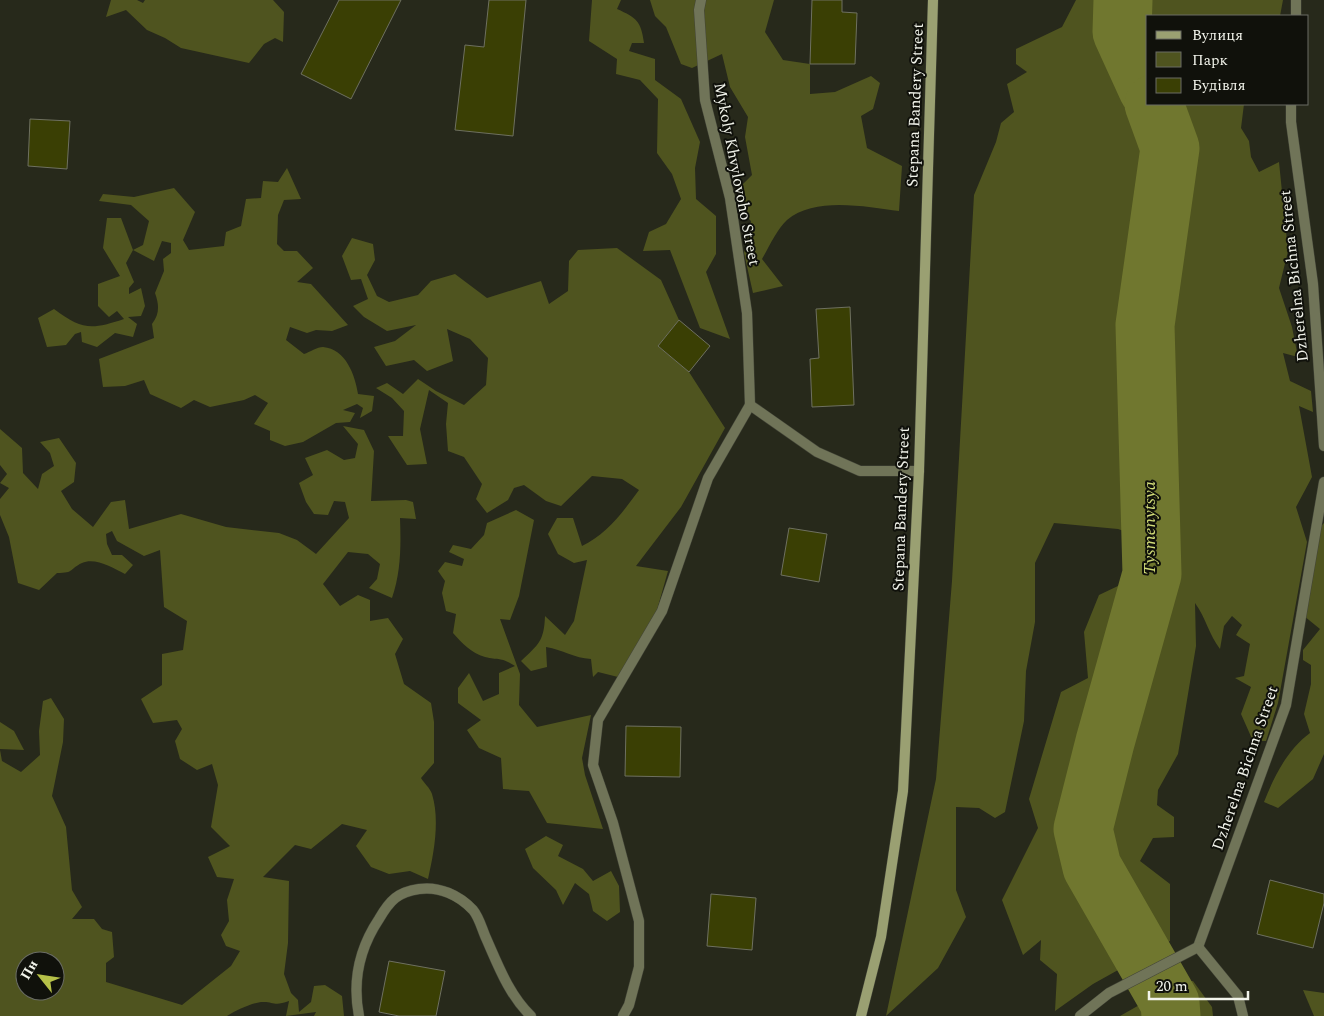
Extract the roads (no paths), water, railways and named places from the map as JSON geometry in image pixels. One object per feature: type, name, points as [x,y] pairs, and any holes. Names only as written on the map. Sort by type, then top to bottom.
[{"type":"main road","name":"Stepana Bandery Street","points":[[861,1016],[881,937],[903,791],[919,471],[933,0]]},
{"type":"street","name":"Mykoly Khvylovoho Street","points":[[701,0],[699,10],[705,100],[730,198],[746,313],[750,405]]},
{"type":"street","points":[[1296,0],[1296,15]]},
{"type":"street","name":"Dzherelna Bichna Street","points":[[1291,105],[1290,122],[1313,284],[1324,446]]},
{"type":"street","points":[[623,1016],[629,1005],[639,967],[639,921],[613,823],[593,765],[598,720],[662,611],[708,478],[750,405],[817,452],[860,472],[919,471]]},
{"type":"street","name":"Dzherelna Bichna Street","points":[[1198,947],[1286,705],[1324,482]]},
{"type":"street","points":[[358,1016],[357,980],[360,954],[373,927],[386,906],[402,892],[428,888],[453,893],[474,911],[503,976],[522,1008],[531,1016]]},
{"type":"street","points":[[1080,1016],[1110,993],[1198,947],[1238,996],[1243,1016]]},
{"type":"waterway","name":"Tysmenytsya","points":[[1123,0],[1122,32],[1146,85]]},
{"type":"waterway","name":"Tysmenytsya","points":[[1154,105],[1170,148],[1145,325],[1152,574],[1083,829],[1092,867],[1170,1003],[1171,1016]]}]
